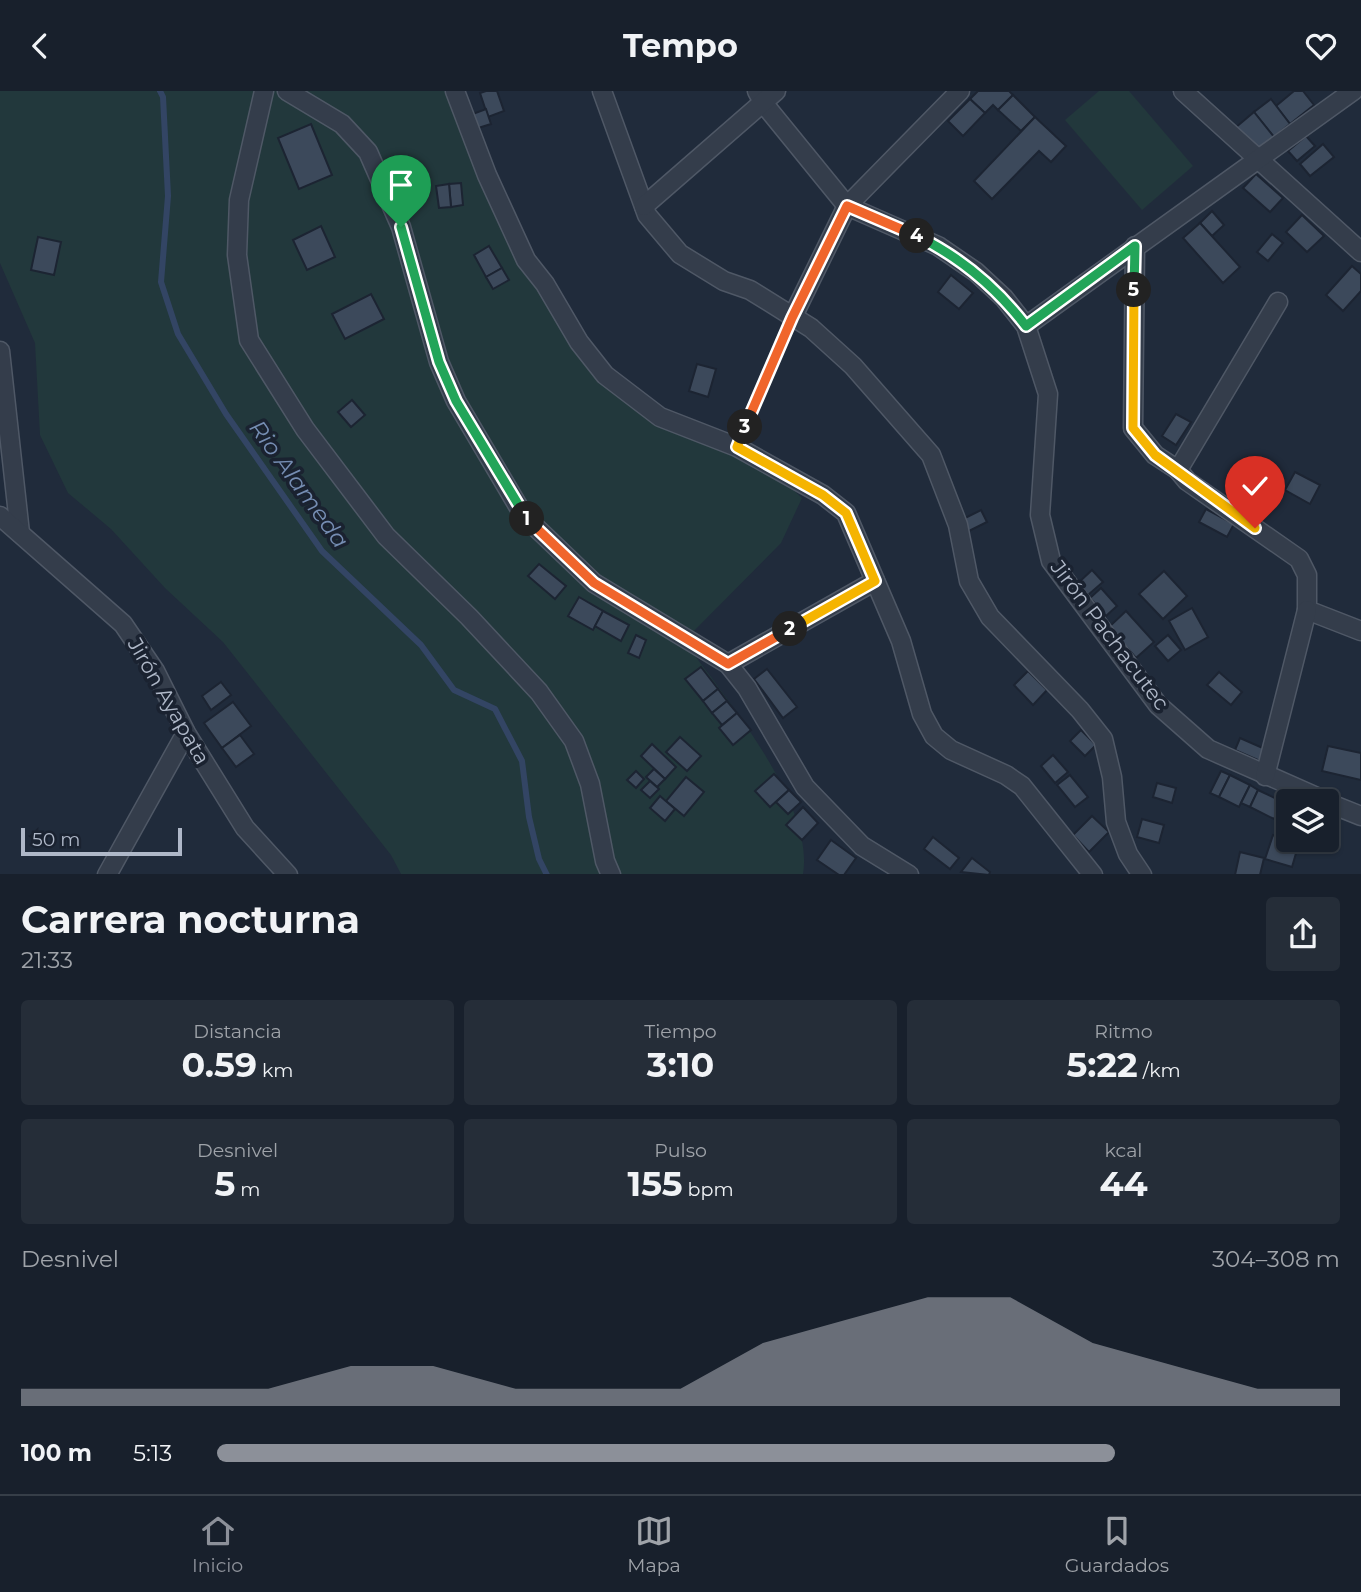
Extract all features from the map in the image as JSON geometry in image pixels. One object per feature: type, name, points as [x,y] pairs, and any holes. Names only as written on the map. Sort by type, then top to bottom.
[{"type":"street","points":[[264,91],[239,201],[237,255],[249,341],[305,429],[386,536],[469,617],[538,692],[574,741],[590,784],[605,861],[611,874]]},
{"type":"street","points":[[287,91],[342,124],[368,152],[401,227],[439,362],[456,401],[524,516],[594,583],[728,664],[747,688],[805,787],[862,846],[909,874]]},
{"type":"street","points":[[455,91],[487,175],[526,260],[545,284],[586,350],[613,382],[660,417],[737,447],[823,495],[846,513],[901,641],[922,714],[934,736],[951,750],[1006,775],[1023,786],[1093,874]]},
{"type":"street","points":[[603,91],[643,206],[659,233],[680,254],[724,281],[750,290],[811,328],[853,366],[932,455],[958,525],[970,581],[990,617],[1080,710],[1103,739],[1112,777],[1116,822],[1128,854],[1142,874]]},
{"type":"street","points":[[792,318],[847,206],[960,91]]},
{"type":"street","points":[[1184,91],[1361,252]]},
{"type":"street","points":[[1026,326],[1257,157],[1353,91]]},
{"type":"street","points":[[643,206],[766,95]]},
{"type":"street","name":"Jirón Pachacutec","points":[[766,95],[847,206],[938,246],[995,289],[1026,326],[1048,394],[1040,515],[1051,561],[1158,705],[1208,749],[1297,789]]},
{"type":"street","points":[[1135,246],[1133,428],[1155,455],[1178,470],[1187,481],[1299,559],[1307,575],[1307,610],[1265,776]]},
{"type":"street","points":[[1178,470],[1278,302]]},
{"type":"street","points":[[0,351],[20,533]]},
{"type":"street","name":"Jirón Ayapata","points":[[0,516],[123,624],[155,671],[186,733],[245,828],[288,874]]},
{"type":"street","points":[[728,664],[875,581]]},
{"type":"street","points":[[1307,610],[1361,631]]},
{"type":"street","points":[[107,874],[186,733]]},
{"type":"street","name":"Jirón Pachacutec","points":[[1339,807],[1361,816]]},
{"type":"path","points":[[737,447],[792,318]]},
{"type":"green space","points":[[0,91],[451,91],[498,217],[597,372],[649,408],[762,461],[802,498],[781,543],[684,641],[743,721],[781,784],[795,816],[803,846],[803,874],[401,874],[391,855],[223,642],[165,588],[111,529],[68,493],[40,435],[35,343],[0,263]]},
{"type":"green space","points":[[1099,91],[1129,91],[1193,166],[1142,210],[1065,120]]},
{"type":"building","points":[[497,91],[504,111],[488,117],[480,93]]},
{"type":"building","points":[[978,91],[1009,91],[1013,95],[998,110],[993,105],[985,113],[970,99]]},
{"type":"building","points":[[1294,91],[1303,91],[1314,105],[1290,124],[1276,106]]},
{"type":"building","points":[[1013,95],[1035,117],[1021,131],[998,110]]},
{"type":"building","points":[[970,99],[985,113],[963,136],[948,121]]},
{"type":"building","points":[[1271,99],[1290,124],[1274,137],[1254,112]]},
{"type":"building","points":[[486,109],[491,124],[475,129],[470,115]]},
{"type":"building","points":[[1254,112],[1274,137],[1255,152],[1235,128]]},
{"type":"building","points":[[1035,117],[1066,146],[1051,162],[1039,151],[992,199],[974,181]]},
{"type":"building","points":[[311,124],[332,175],[299,189],[278,138]]},
{"type":"building","points":[[1306,136],[1315,146],[1297,161],[1288,151]]},
{"type":"building","points":[[1323,144],[1334,157],[1310,176],[1300,164]]},
{"type":"building","points":[[1256,174],[1283,198],[1270,212],[1243,188]]},
{"type":"building","points":[[461,183],[463,205],[451,207],[449,184]]},
{"type":"building","points":[[449,184],[451,207],[439,208],[436,186]]},
{"type":"building","points":[[1212,211],[1224,225],[1212,236],[1200,223]]},
{"type":"building","points":[[1302,215],[1324,236],[1307,252],[1286,232]]},
{"type":"building","points":[[1200,223],[1240,267],[1223,283],[1183,238]]},
{"type":"building","points":[[321,226],[335,257],[307,270],[293,240]]},
{"type":"building","points":[[1272,234],[1283,243],[1268,261],[1257,252]]},
{"type":"building","points":[[38,237],[61,242],[54,275],[31,270]]},
{"type":"building","points":[[489,246],[502,268],[486,277],[474,255]]},
{"type":"building","points":[[1352,266],[1361,274],[1361,291],[1343,311],[1326,295]]},
{"type":"building","points":[[502,268],[509,280],[493,289],[486,277]]},
{"type":"building","points":[[951,275],[973,293],[959,309],[938,292]]},
{"type":"building","points":[[371,294],[384,319],[345,339],[332,314]]},
{"type":"building","points":[[697,364],[716,369],[708,397],[689,391]]},
{"type":"building","points":[[352,400],[365,415],[351,427],[338,412]]},
{"type":"building","points":[[1176,414],[1191,422],[1176,445],[1162,436]]},
{"type":"building","points":[[1295,472],[1320,485],[1310,504],[1285,490]]},
{"type":"building","points":[[1206,509],[1234,524],[1227,537],[1199,522]]},
{"type":"building","points":[[981,510],[987,522],[967,532],[961,520]]},
{"type":"building","points":[[539,564],[566,586],[555,599],[528,576]]},
{"type":"building","points":[[1092,570],[1103,582],[1088,595],[1077,584]]},
{"type":"building","points":[[1164,571],[1187,596],[1163,619],[1139,594]]},
{"type":"building","points":[[1101,588],[1117,606],[1106,616],[1090,598]]},
{"type":"building","points":[[579,597],[603,611],[593,630],[568,616]]},
{"type":"building","points":[[1192,608],[1208,637],[1185,650],[1169,621]]},
{"type":"building","points":[[603,611],[629,625],[621,641],[595,626]]},
{"type":"building","points":[[1126,611],[1154,642],[1136,658],[1109,627]]},
{"type":"building","points":[[636,635],[646,640],[639,658],[628,653]]},
{"type":"building","points":[[1168,635],[1181,650],[1168,661],[1155,646]]},
{"type":"building","points":[[701,667],[718,689],[703,701],[685,679]]},
{"type":"building","points":[[767,669],[797,707],[783,718],[754,679]]},
{"type":"building","points":[[1028,671],[1047,690],[1033,705],[1014,685]]},
{"type":"building","points":[[1219,672],[1242,692],[1231,705],[1207,685]]},
{"type":"building","points":[[221,682],[231,695],[211,710],[202,696]]},
{"type":"building","points":[[718,689],[727,701],[712,713],[703,701]]},
{"type":"building","points":[[727,701],[737,713],[722,725],[712,713]]},
{"type":"building","points":[[233,702],[251,726],[222,748],[204,723]]},
{"type":"building","points":[[737,713],[751,730],[733,745],[719,728]]},
{"type":"building","points":[[1081,730],[1096,745],[1085,756],[1070,741]]},
{"type":"building","points":[[240,735],[254,754],[236,767],[222,748]]},
{"type":"building","points":[[680,737],[701,756],[687,771],[666,752]]},
{"type":"building","points":[[1240,738],[1265,749],[1260,761],[1235,750]]},
{"type":"building","points":[[652,744],[676,767],[665,779],[641,756]]},
{"type":"building","points":[[1328,746],[1361,753],[1361,780],[1322,771]]},
{"type":"building","points":[[1053,755],[1068,772],[1055,783],[1041,766]]},
{"type":"building","points":[[654,769],[665,779],[657,787],[646,777]]},
{"type":"building","points":[[636,771],[644,779],[636,788],[627,780]]},
{"type":"building","points":[[1221,771],[1230,775],[1219,797],[1210,793]]},
{"type":"building","points":[[774,774],[789,790],[770,807],[755,791]]},
{"type":"building","points":[[1070,775],[1088,797],[1075,807],[1057,785]]},
{"type":"building","points":[[1230,775],[1250,785],[1239,807],[1219,797]]},
{"type":"building","points":[[686,777],[704,792],[684,816],[666,801]]},
{"type":"building","points":[[650,781],[659,789],[650,798],[641,790]]},
{"type":"building","points":[[1157,783],[1176,788],[1172,803],[1153,797]]},
{"type":"building","points":[[1250,785],[1258,790],[1250,807],[1241,803]]},
{"type":"building","points":[[789,790],[801,802],[788,814],[776,802]]},
{"type":"building","points":[[1258,790],[1276,799],[1274,819],[1250,807]]},
{"type":"building","points":[[660,796],[675,809],[665,821],[650,808]]},
{"type":"building","points":[[803,807],[818,823],[802,840],[786,825]]},
{"type":"building","points":[[1092,816],[1109,832],[1089,852],[1073,835]]},
{"type":"building","points":[[1142,819],[1164,825],[1159,843],[1137,837]]},
{"type":"building","points":[[1273,835],[1276,836],[1276,852],[1296,852],[1292,867],[1265,859]]},
{"type":"building","points":[[933,837],[959,858],[950,869],[924,849]]},
{"type":"building","points":[[831,840],[856,858],[845,874],[838,874],[817,860]]},
{"type":"building","points":[[1240,852],[1264,858],[1260,874],[1235,874]]},
{"type":"building","points":[[972,858],[990,872],[980,874],[961,872]]},
{"type":"waterway","name":"Rio Alameda","points":[[160,91],[163,97],[168,196],[161,282],[178,334],[226,414],[322,551],[421,645],[454,690],[495,709],[522,761],[529,817],[539,859],[546,874]]},
{"type":"route","points":[[401,227],[421,307],[439,362],[456,401],[524,516],[594,583],[728,664],[875,581],[868,559],[846,513],[823,495],[737,447],[792,318],[847,206],[881,218],[938,246],[976,272],[1004,298],[1026,326],[1135,246],[1133,428],[1155,455],[1178,470],[1187,481],[1255,528]]}]
